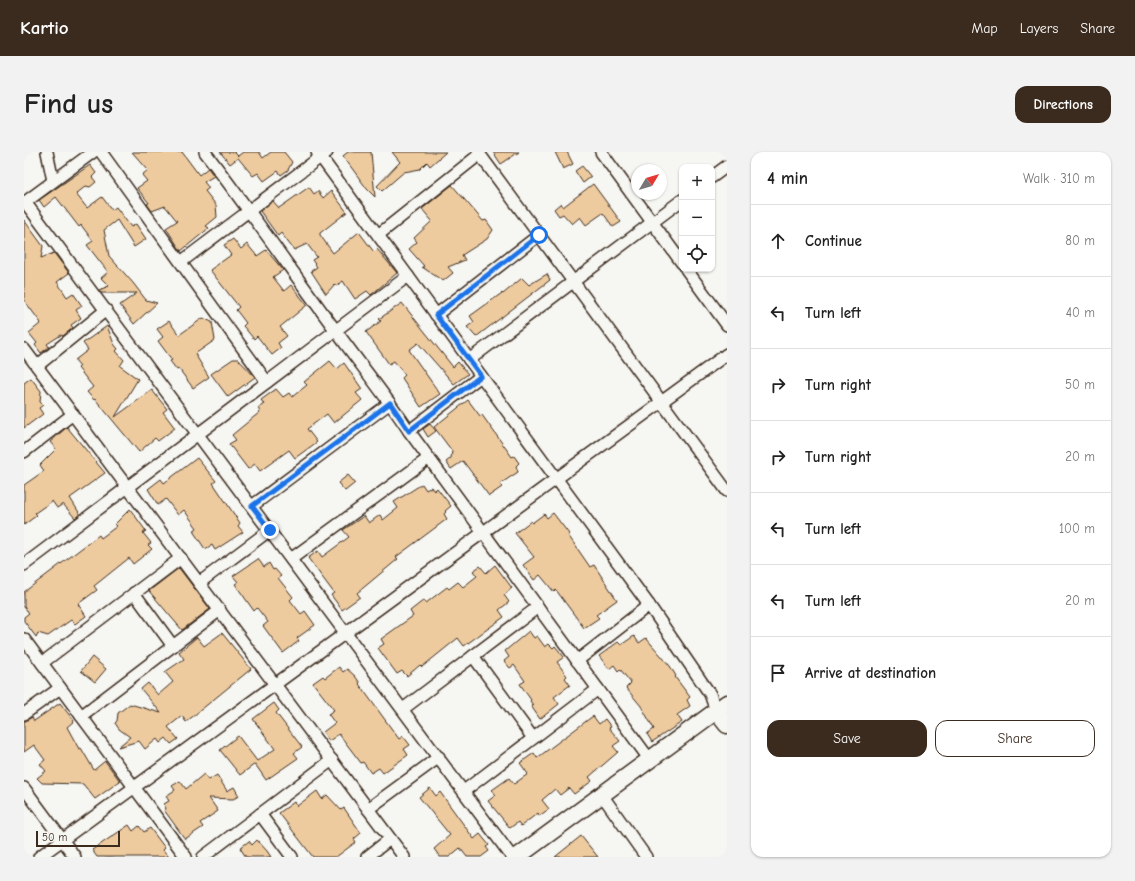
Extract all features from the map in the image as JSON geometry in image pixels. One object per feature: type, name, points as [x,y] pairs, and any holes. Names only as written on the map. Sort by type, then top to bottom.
[{"type":"street","points":[[47,152],[53,181]]},
{"type":"street","points":[[93,152],[25,202],[512,857]]},
{"type":"street","points":[[101,152],[268,382]]},
{"type":"street","points":[[205,152],[250,210],[336,331],[650,760]]},
{"type":"street","points":[[601,152],[679,259]]},
{"type":"street","points":[[378,235],[479,153],[727,491]]},
{"type":"street","points":[[181,262],[322,154],[436,315],[649,605],[710,694],[722,707],[727,725]]},
{"type":"street","points":[[715,175],[727,166]]},
{"type":"street","points":[[470,360],[679,202]]},
{"type":"street","points":[[436,315],[539,235]]},
{"type":"street","points":[[688,272],[727,325]]},
{"type":"street","points":[[24,565],[408,276]]},
{"type":"street","points":[[36,366],[106,310]]},
{"type":"street","points":[[24,349],[404,857]]},
{"type":"street","points":[[39,857],[727,354]]},
{"type":"street","points":[[409,431],[481,376]]},
{"type":"street","points":[[252,506],[390,403]]},
{"type":"street","points":[[24,452],[73,414]]},
{"type":"street","points":[[291,559],[429,458]]},
{"type":"street","points":[[199,583],[270,530]]},
{"type":"street","points":[[42,662],[181,558]]},
{"type":"street","points":[[134,594],[173,646]]},
{"type":"street","points":[[577,661],[649,605]]},
{"type":"street","points":[[403,709],[538,607]]},
{"type":"street","points":[[81,716],[220,610]]},
{"type":"street","points":[[24,639],[186,857]]},
{"type":"street","points":[[474,656],[533,738]]},
{"type":"street","points":[[24,714],[60,688]]},
{"type":"street","points":[[464,791],[598,688]]},
{"type":"street","points":[[517,857],[722,707]]},
{"type":"street","points":[[368,809],[438,757]]},
{"type":"street","points":[[203,857],[332,760]]},
{"type":"street","points":[[24,788],[75,857]]},
{"type":"street","points":[[602,795],[646,857]]},
{"type":"street","points":[[260,814],[292,857]]},
{"type":"street","points":[[367,857],[390,839]]},
{"type":"building","points":[[132,152],[182,152],[199,175],[208,168],[214,176],[204,182],[209,188],[205,191],[216,205],[217,217],[206,226],[209,228],[181,251],[166,228],[177,221],[165,206],[152,211],[147,204],[149,203],[137,188],[147,181],[142,175],[148,170]]},
{"type":"building","points":[[220,152],[234,152],[238,156],[243,152],[259,152],[263,158],[271,152],[284,152],[292,162],[288,170],[281,175],[278,171],[264,181],[258,173],[253,176],[238,158],[230,164]]},
{"type":"building","points":[[348,152],[371,152],[375,197],[367,189],[343,156]]},
{"type":"building","points":[[392,152],[446,152],[430,166],[427,162],[420,169],[404,172],[382,191],[377,186],[400,162]]},
{"type":"building","points":[[493,152],[519,152],[501,164]]},
{"type":"building","points":[[555,152],[567,152],[573,164],[563,169]]},
{"type":"building","points":[[90,165],[96,173],[92,177],[96,182],[90,187],[86,186],[76,194],[87,208],[102,197],[112,210],[116,207],[131,227],[136,224],[146,239],[134,247],[117,220],[104,230],[109,256],[146,300],[157,303],[134,324],[120,305],[137,293],[101,293],[99,290],[109,286],[101,278],[108,272],[87,245],[93,241],[81,225],[79,227],[56,197],[44,207],[39,200]]},
{"type":"building","points":[[582,166],[591,177],[583,183],[575,171]]},
{"type":"building","points":[[593,184],[621,222],[613,227],[603,213],[586,225],[580,217],[572,224],[563,214],[559,216],[554,209],[561,203],[563,207]]},
{"type":"building","points":[[452,185],[483,221],[486,220],[493,230],[487,239],[462,255],[465,260],[448,267],[453,273],[443,281],[422,267],[424,266],[409,249],[417,242],[414,238],[432,221],[422,209]]},
{"type":"building","points":[[309,187],[314,194],[318,191],[323,198],[331,191],[347,212],[320,233],[333,253],[359,232],[374,252],[377,249],[397,273],[371,295],[367,291],[355,299],[343,281],[336,286],[335,284],[326,294],[311,271],[317,267],[312,260],[317,257],[307,244],[294,250],[281,233],[278,236],[260,211],[273,201],[279,208]]},
{"type":"building","points":[[24,220],[43,246],[41,258],[54,253],[69,273],[57,282],[67,297],[73,293],[82,306],[76,310],[81,318],[71,325],[73,328],[63,336],[61,335],[47,344],[49,347],[41,353],[35,345],[37,343],[29,333],[41,323],[24,300]]},
{"type":"building","points":[[233,239],[241,249],[247,244],[257,256],[266,250],[283,270],[273,277],[284,291],[291,285],[307,305],[280,327],[287,336],[278,343],[281,348],[272,355],[257,336],[254,339],[243,326],[246,323],[236,310],[239,307],[210,270],[231,255],[224,245]]},
{"type":"building","points":[[547,274],[550,280],[476,337],[467,327],[474,322],[470,316],[502,293],[503,294],[522,278],[529,285]]},
{"type":"building","points":[[402,303],[453,367],[458,362],[468,374],[454,384],[418,343],[409,350],[440,394],[421,407],[402,378],[405,375],[394,361],[389,364],[366,332],[381,321],[379,319]]},
{"type":"building","points":[[203,318],[212,322],[215,340],[195,354],[209,377],[193,388],[179,369],[177,370],[170,361],[172,360],[158,341],[163,337],[157,329],[169,321],[179,335]]},
{"type":"building","points":[[107,326],[114,344],[118,349],[116,351],[124,360],[120,366],[138,379],[115,417],[152,390],[167,409],[163,412],[175,428],[158,441],[155,438],[139,452],[95,399],[94,400],[87,392],[93,387],[78,368],[80,366],[75,360],[88,350],[83,343]]},
{"type":"building","points":[[233,359],[238,359],[255,377],[228,397],[211,374]]},
{"type":"building","points":[[330,361],[337,369],[344,363],[362,389],[356,393],[362,400],[334,423],[327,414],[307,429],[317,442],[295,458],[289,450],[260,471],[255,464],[248,469],[229,444],[236,440],[232,435],[260,412],[258,408],[264,404],[261,400],[276,389],[283,397],[289,393],[292,397],[307,385],[304,382]]},
{"type":"building","points":[[31,378],[41,391],[40,402],[43,405],[39,408],[43,414],[24,428],[24,383]]},
{"type":"building","points":[[468,400],[480,416],[482,415],[512,457],[514,456],[519,463],[516,466],[518,472],[500,484],[502,487],[489,496],[463,461],[451,469],[446,462],[451,458],[452,451],[434,427]]},
{"type":"building","points":[[430,424],[436,431],[428,437],[423,429]]},
{"type":"building","points":[[67,427],[105,473],[70,498],[80,514],[75,518],[63,504],[57,508],[52,501],[35,513],[37,515],[24,525],[24,485],[44,471],[40,465],[56,449],[50,442]]},
{"type":"building","points":[[197,458],[216,481],[213,483],[240,523],[238,526],[243,532],[215,550],[212,545],[205,549],[193,531],[197,528],[184,510],[178,515],[166,499],[158,505],[148,489],[161,479],[164,483]]},
{"type":"building","points":[[348,475],[355,483],[345,491],[338,483]]},
{"type":"building","points":[[422,484],[426,490],[431,487],[434,491],[437,488],[451,506],[445,511],[446,512],[444,514],[447,519],[396,557],[398,559],[357,593],[360,597],[342,610],[331,595],[334,593],[308,558],[318,551],[322,557],[349,537],[343,530],[364,516],[369,523],[380,515],[383,520],[398,508],[394,502]]},
{"type":"building","points":[[130,509],[146,531],[143,533],[151,543],[148,545],[152,549],[133,564],[129,558],[94,586],[97,590],[78,604],[86,616],[75,624],[71,620],[48,636],[38,633],[36,637],[24,621],[24,617],[29,613],[24,607],[24,592],[99,535],[101,538],[117,526],[115,524]]},
{"type":"building","points":[[553,513],[569,534],[568,535],[590,567],[594,565],[617,600],[596,615],[599,618],[584,628],[556,590],[554,592],[540,575],[534,580],[523,565],[534,557],[515,533],[531,521],[532,523],[544,514],[547,518]]},
{"type":"building","points":[[258,559],[264,567],[269,563],[273,570],[275,569],[281,576],[278,578],[293,597],[290,600],[301,614],[305,611],[315,625],[297,638],[299,641],[283,653],[263,626],[268,622],[257,608],[254,611],[235,584],[238,582],[233,576]]},
{"type":"building","points":[[495,565],[512,588],[504,595],[509,602],[499,610],[504,617],[464,646],[458,638],[422,667],[420,665],[407,676],[402,671],[397,674],[378,648],[384,644],[381,639],[413,616],[410,611],[424,600],[426,603],[447,587],[449,589],[458,582],[463,587],[477,576],[473,571],[480,566],[486,573]]},
{"type":"building","points":[[179,568],[210,609],[182,630],[149,591]]},
{"type":"building","points":[[529,631],[534,638],[537,636],[545,647],[549,644],[553,648],[555,646],[564,657],[557,662],[567,676],[565,678],[570,685],[554,697],[559,704],[540,719],[531,706],[533,705],[530,701],[531,700],[520,684],[525,681],[514,665],[510,668],[504,661],[509,657],[505,651]]},
{"type":"building","points":[[222,633],[251,669],[186,722],[182,716],[168,727],[178,739],[171,744],[166,738],[160,743],[157,739],[145,749],[139,741],[118,747],[130,737],[119,729],[115,723],[117,721],[118,713],[130,704],[161,713],[141,689],[148,683],[158,695],[173,682],[165,672],[184,659],[179,652],[197,637],[204,646]]},
{"type":"building","points":[[634,636],[639,643],[646,638],[670,666],[676,676],[675,677],[690,697],[687,700],[690,706],[677,715],[682,722],[652,742],[647,734],[654,729],[641,706],[626,688],[631,683],[620,669],[618,671],[614,665],[609,669],[599,656],[618,642],[621,645]]},
{"type":"building","points":[[92,657],[106,669],[95,682],[81,671]]},
{"type":"building","points":[[339,667],[343,672],[347,669],[355,676],[360,683],[359,684],[399,739],[403,736],[410,745],[404,749],[408,755],[383,773],[379,768],[371,773],[363,762],[361,763],[339,734],[329,741],[323,732],[335,723],[328,714],[334,710],[313,683],[323,676],[325,678]]},
{"type":"building","points":[[60,703],[74,721],[67,727],[79,749],[81,748],[94,770],[105,761],[120,781],[95,799],[83,784],[42,783],[37,778],[46,771],[40,764],[45,760],[34,745],[24,752],[24,722],[32,717],[34,721]]},
{"type":"building","points":[[274,703],[279,710],[276,713],[302,747],[294,753],[298,758],[266,780],[255,764],[240,775],[220,750],[238,736],[257,761],[275,749],[253,719]]},
{"type":"building","points":[[593,716],[599,724],[605,719],[611,727],[609,728],[620,741],[613,746],[618,752],[589,777],[592,781],[574,794],[569,788],[560,795],[555,789],[542,800],[549,809],[539,816],[538,813],[521,826],[518,822],[510,828],[488,801],[496,795],[492,790],[509,778],[514,784],[528,774],[520,763],[534,753],[537,758]]},
{"type":"building","points":[[204,774],[209,780],[217,775],[227,791],[234,787],[239,796],[233,799],[209,798],[218,811],[200,823],[203,827],[185,839],[164,810],[166,809],[164,804],[169,801],[166,796],[175,790],[172,786],[180,781],[186,789]]},
{"type":"building","points":[[430,788],[436,796],[440,792],[474,839],[480,834],[489,845],[486,847],[489,851],[481,857],[467,857],[460,848],[449,857],[440,857],[434,849],[450,835],[419,797]]},
{"type":"building","points":[[317,791],[322,799],[327,795],[341,810],[344,808],[361,833],[354,839],[356,842],[336,857],[313,857],[279,813],[294,802],[297,806]]},
{"type":"building","points":[[129,825],[133,831],[139,826],[144,832],[150,828],[165,848],[163,850],[169,857],[97,857],[92,850]]},
{"type":"building","points":[[581,836],[598,857],[555,857]]},
{"type":"building","points":[[257,840],[271,857],[246,857],[240,848],[249,841],[252,845]]},
{"type":"route","points":[[270,530],[252,506],[390,403],[409,431],[481,376],[436,315],[539,235]]}]
